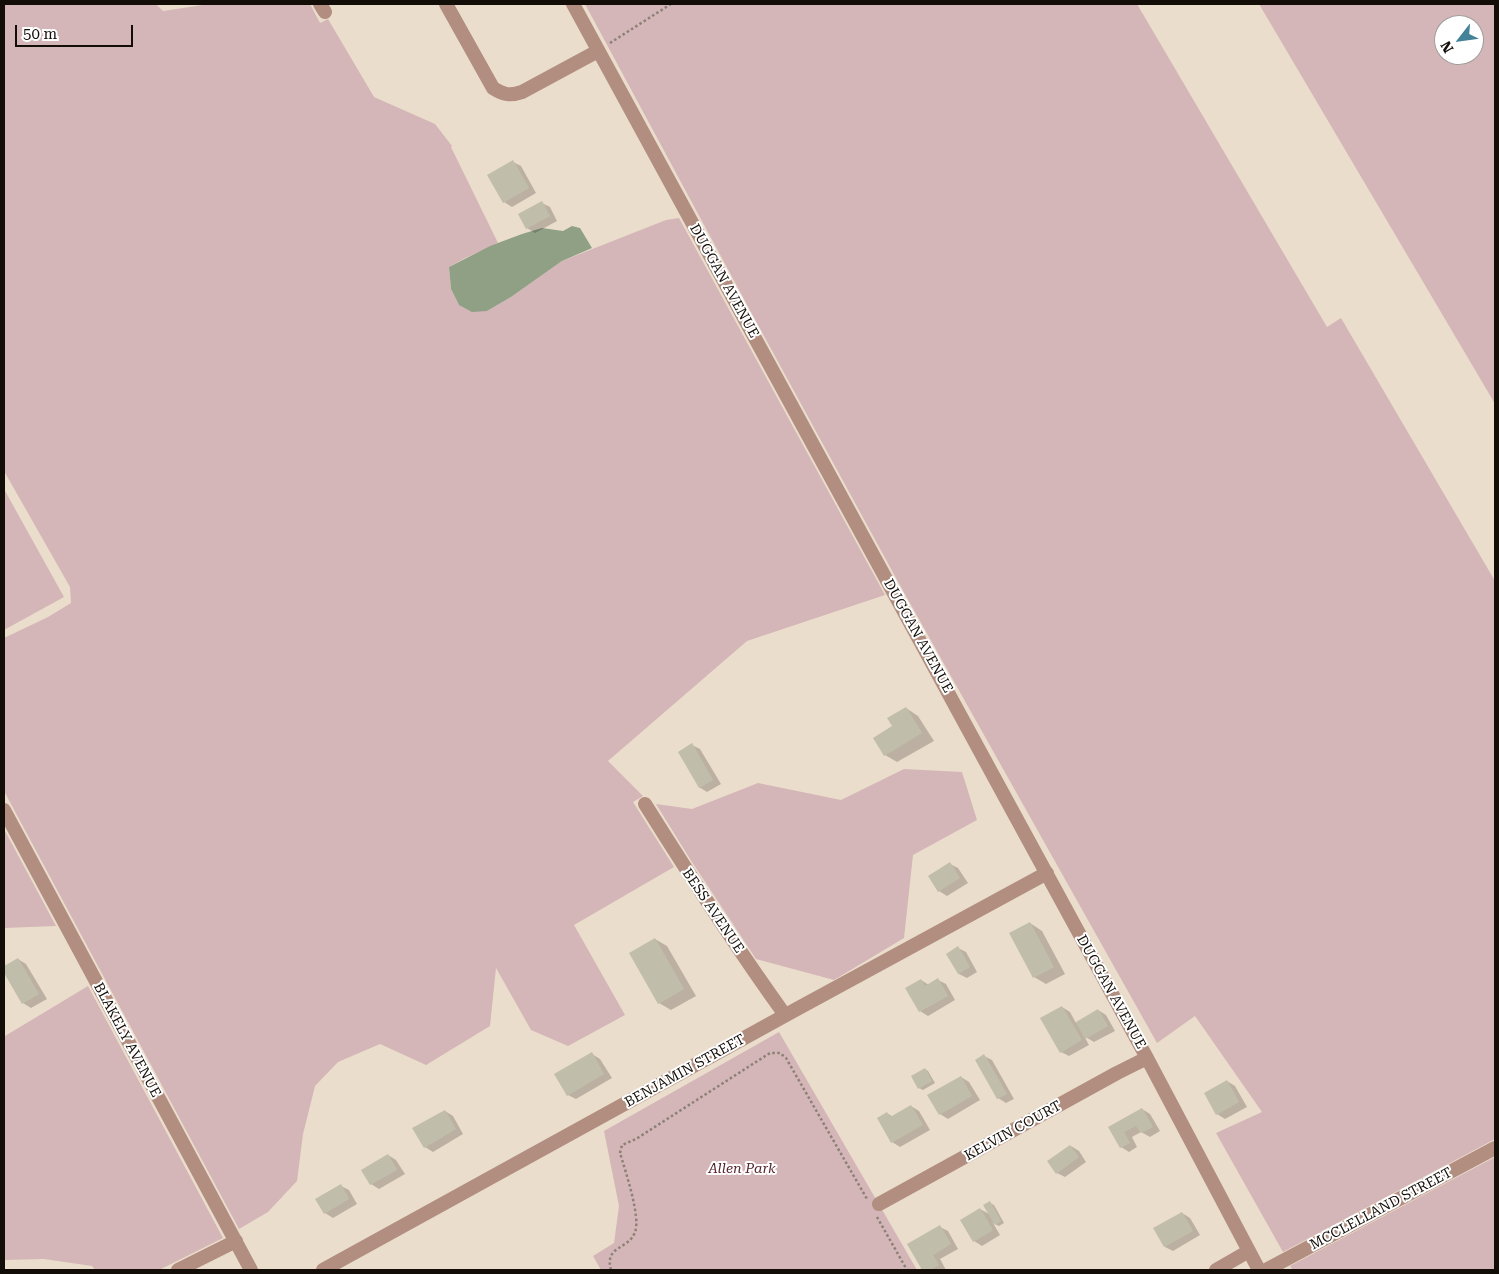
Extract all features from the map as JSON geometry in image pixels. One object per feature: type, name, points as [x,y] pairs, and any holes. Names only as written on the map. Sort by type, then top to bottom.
[{"type":"street","points":[[446,4],[493,88],[501,93],[512,96],[522,92],[598,51]]},
{"type":"street","name":"DUGGAN AVENUE","points":[[573,4],[1147,1058],[1259,1270]]},
{"type":"street","name":"BESS AVENUE","points":[[645,804],[688,872],[785,1015]]},
{"type":"street","name":"BLAKELY AVENUE","points":[[4,810],[251,1270]]},
{"type":"street","name":"BENJAMIN STREET","points":[[323,1270],[785,1015],[1047,874]]},
{"type":"street","name":"KELVIN COURT","points":[[873,1206],[1116,1073],[1147,1058]]},
{"type":"street","name":"MCCLELLAND STREET","points":[[1266,1270],[1495,1148]]},
{"type":"street","points":[[178,1270],[236,1242]]},
{"type":"street","points":[[1216,1270],[1249,1251]]},
{"type":"path","points":[[598,51],[671,4]]},
{"type":"path","points":[[611,1270],[608,1261],[612,1252],[631,1240],[636,1231],[634,1202],[620,1153],[622,1145],[636,1139],[770,1053],[780,1053],[786,1058],[873,1206],[907,1270]]},
{"type":"green space","points":[[4,4],[156,4],[163,11],[209,4],[310,4],[320,23],[328,19],[374,97],[435,124],[452,146],[498,243],[449,267],[451,289],[459,305],[487,311],[511,297],[562,261],[666,220],[679,218],[885,595],[747,641],[608,761],[643,796],[633,802],[674,867],[574,925],[625,1015],[568,1046],[531,1030],[496,968],[490,1026],[426,1065],[380,1044],[338,1062],[315,1086],[303,1134],[297,1181],[268,1212],[239,1229],[4,791],[4,638],[48,617],[71,603],[70,587],[4,471]]},
{"type":"green space","points":[[585,4],[1137,4],[1327,327],[1341,318],[1495,581],[1495,1139],[1283,1252],[1216,1133],[1262,1112],[1195,1016],[1157,1043],[902,589]]},
{"type":"green space","points":[[1259,4],[1495,4],[1495,404]]},
{"type":"green space","points":[[4,489],[64,597],[4,630]]},
{"type":"green space","points":[[904,769],[962,772],[977,820],[913,855],[904,938],[834,980],[756,959],[656,804],[692,809],[758,783],[841,800]]},
{"type":"green space","points":[[4,829],[56,926],[4,928]]},
{"type":"green space","points":[[88,986],[223,1238],[159,1270],[95,1270],[92,1266],[44,1259],[4,1260],[4,1034],[5,1036]]},
{"type":"green space","name":"Allen Park","points":[[779,1032],[917,1270],[601,1270],[593,1256],[614,1243],[619,1206],[604,1131]]},
{"type":"green space","points":[[1495,1157],[1495,1270],[1293,1270],[1290,1266]]},
{"type":"shaded area","points":[[572,226],[580,228],[592,248],[562,261],[511,297],[487,311],[472,312],[459,305],[451,289],[449,267],[490,246],[522,234],[542,228],[563,231]]},
{"type":"building","points":[[513,160],[529,188],[503,203],[487,175]]},
{"type":"building","points":[[542,201],[550,216],[526,229],[518,214]]},
{"type":"building","points":[[906,707],[922,733],[884,756],[873,738],[892,726],[887,718]]},
{"type":"building","points":[[692,743],[713,780],[699,788],[678,752]]},
{"type":"building","points":[[950,862],[960,878],[938,892],[928,876]]},
{"type":"building","points":[[1030,922],[1054,967],[1033,978],[1009,933]]},
{"type":"building","points":[[655,938],[684,989],[658,1004],[629,953]]},
{"type":"building","points":[[958,946],[970,967],[958,974],[946,954]]},
{"type":"building","points":[[18,958],[39,994],[22,1004],[4,973],[4,966]]},
{"type":"building","points":[[938,978],[948,996],[919,1012],[905,988],[921,979],[925,986]]},
{"type":"building","points":[[1062,1006],[1082,1040],[1060,1053],[1040,1018]]},
{"type":"building","points":[[1098,1009],[1108,1026],[1085,1039],[1076,1022]]},
{"type":"building","points":[[592,1052],[604,1074],[567,1096],[554,1074]]},
{"type":"building","points":[[984,1054],[1007,1094],[997,1099],[975,1060]]},
{"type":"building","points":[[925,1068],[932,1081],[918,1089],[911,1076]]},
{"type":"building","points":[[961,1076],[972,1096],[939,1115],[927,1095]]},
{"type":"building","points":[[1227,1080],[1239,1102],[1216,1115],[1204,1093]]},
{"type":"building","points":[[911,1105],[923,1125],[891,1143],[877,1118],[887,1112],[890,1117]]},
{"type":"building","points":[[1142,1108],[1153,1127],[1141,1133],[1136,1126],[1124,1132],[1130,1143],[1120,1148],[1108,1127]]},
{"type":"building","points":[[445,1110],[456,1129],[424,1148],[412,1128]]},
{"type":"building","points":[[1070,1145],[1079,1157],[1056,1174],[1047,1161]]},
{"type":"building","points":[[388,1154],[397,1170],[370,1185],[361,1170]]},
{"type":"building","points":[[341,1184],[349,1199],[324,1214],[315,1199]]},
{"type":"building","points":[[990,1201],[1001,1221],[995,1225],[983,1205]]},
{"type":"building","points":[[980,1208],[993,1230],[973,1242],[960,1220]]},
{"type":"building","points":[[1182,1212],[1193,1231],[1164,1247],[1153,1228]]},
{"type":"building","points":[[940,1225],[951,1244],[933,1255],[939,1265],[930,1270],[922,1270],[907,1244]]}]
